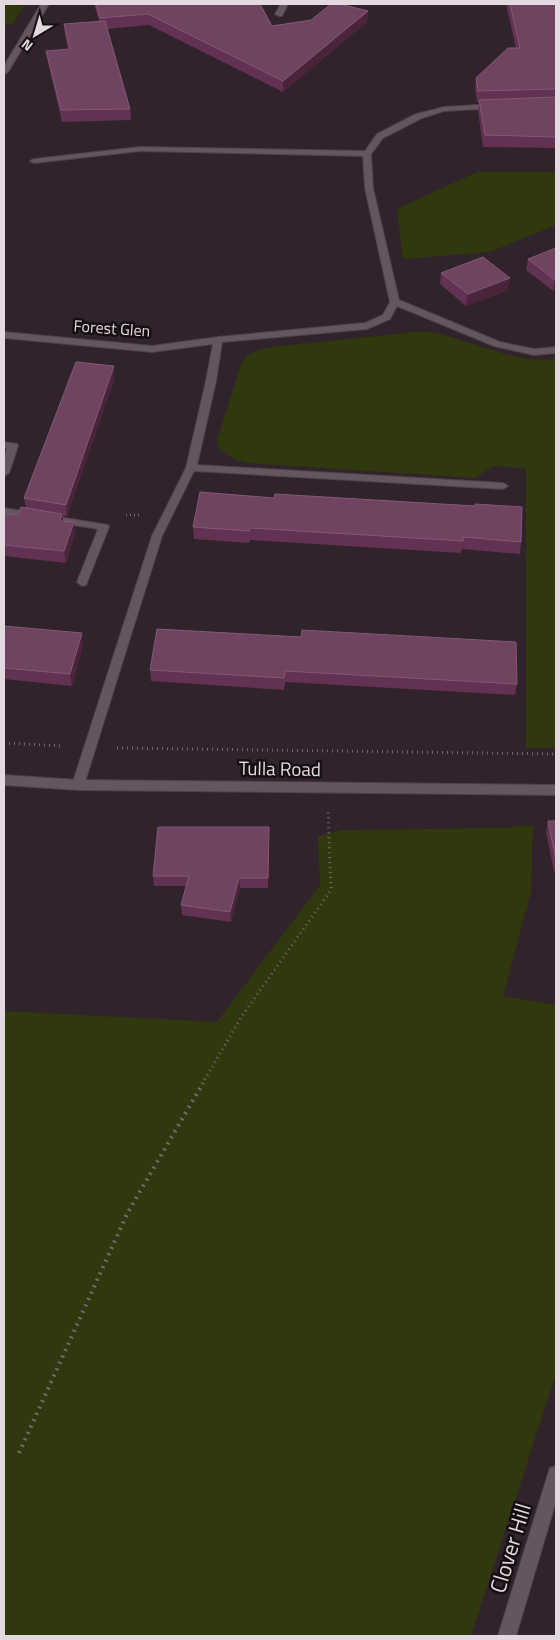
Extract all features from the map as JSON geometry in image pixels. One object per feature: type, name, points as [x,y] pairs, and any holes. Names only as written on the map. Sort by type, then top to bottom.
[{"type":"street","points":[[4,72],[45,4]]},
{"type":"street","points":[[279,14],[284,4]]},
{"type":"street","points":[[508,106],[444,109],[419,116],[380,136],[367,154],[369,188],[394,302],[497,344],[534,352],[556,350]]},
{"type":"street","points":[[34,161],[140,149],[367,154]]},
{"type":"street","name":"Forest Glen","points":[[4,335],[152,349],[218,340],[366,326],[388,317],[394,302]]},
{"type":"street","points":[[78,785],[157,536],[191,468],[218,340]]},
{"type":"street","points":[[4,445],[13,446],[4,472]]},
{"type":"street","points":[[191,468],[502,486]]},
{"type":"street","points":[[4,511],[104,526],[82,582]]},
{"type":"street","name":"Tulla Road","points":[[4,780],[78,785],[556,790]]},
{"type":"street","name":"Clover Hill","points":[[507,1636],[556,1474]]},
{"type":"path","points":[[104,526],[125,515],[167,516]]},
{"type":"path","points":[[4,743],[90,748],[556,754]]},
{"type":"path","points":[[19,1453],[127,1214],[242,1016],[331,890],[326,788]]},
{"type":"green space","points":[[4,4],[24,6],[13,24],[4,25]]},
{"type":"green space","points":[[477,172],[555,172],[556,225],[490,252],[403,259],[397,209]]},
{"type":"green space","points":[[426,331],[508,355],[541,360],[556,359],[556,748],[526,748],[526,469],[493,466],[475,478],[248,463],[234,459],[219,448],[217,440],[241,365],[250,354],[272,347]]},
{"type":"green space","points":[[533,825],[531,892],[503,996],[556,1005],[556,1374],[471,1636],[4,1636],[4,1011],[217,1022],[320,885],[318,836],[343,830],[505,828]]},
{"type":"building","points":[[96,4],[260,4],[272,26],[311,20],[331,4],[340,4],[368,11],[283,81],[148,14],[100,18]]},
{"type":"building","points":[[510,4],[556,4],[556,89],[478,91],[476,78],[508,48],[520,48]]},
{"type":"building","points":[[105,21],[130,109],[61,110],[46,51],[70,49],[64,24]]},
{"type":"building","points":[[556,97],[556,137],[485,135],[479,100]]},
{"type":"building","points":[[556,248],[556,279],[555,280],[528,259]]},
{"type":"building","points":[[483,257],[510,278],[468,294],[441,273]]},
{"type":"building","points":[[76,362],[114,366],[66,505],[24,498]]},
{"type":"building","points":[[200,492],[274,498],[275,494],[522,507],[521,542],[463,537],[463,541],[250,528],[249,531],[193,527]]},
{"type":"building","points":[[21,507],[62,514],[60,521],[74,522],[64,551],[4,545],[4,514],[18,515]]},
{"type":"building","points":[[4,626],[82,633],[70,674],[4,668]]},
{"type":"building","points":[[157,629],[301,637],[302,630],[516,642],[517,684],[285,671],[284,678],[150,670]]},
{"type":"building","points":[[548,821],[556,821],[556,860]]},
{"type":"building","points":[[158,827],[269,827],[268,878],[239,878],[230,912],[181,905],[189,876],[153,876]]}]
